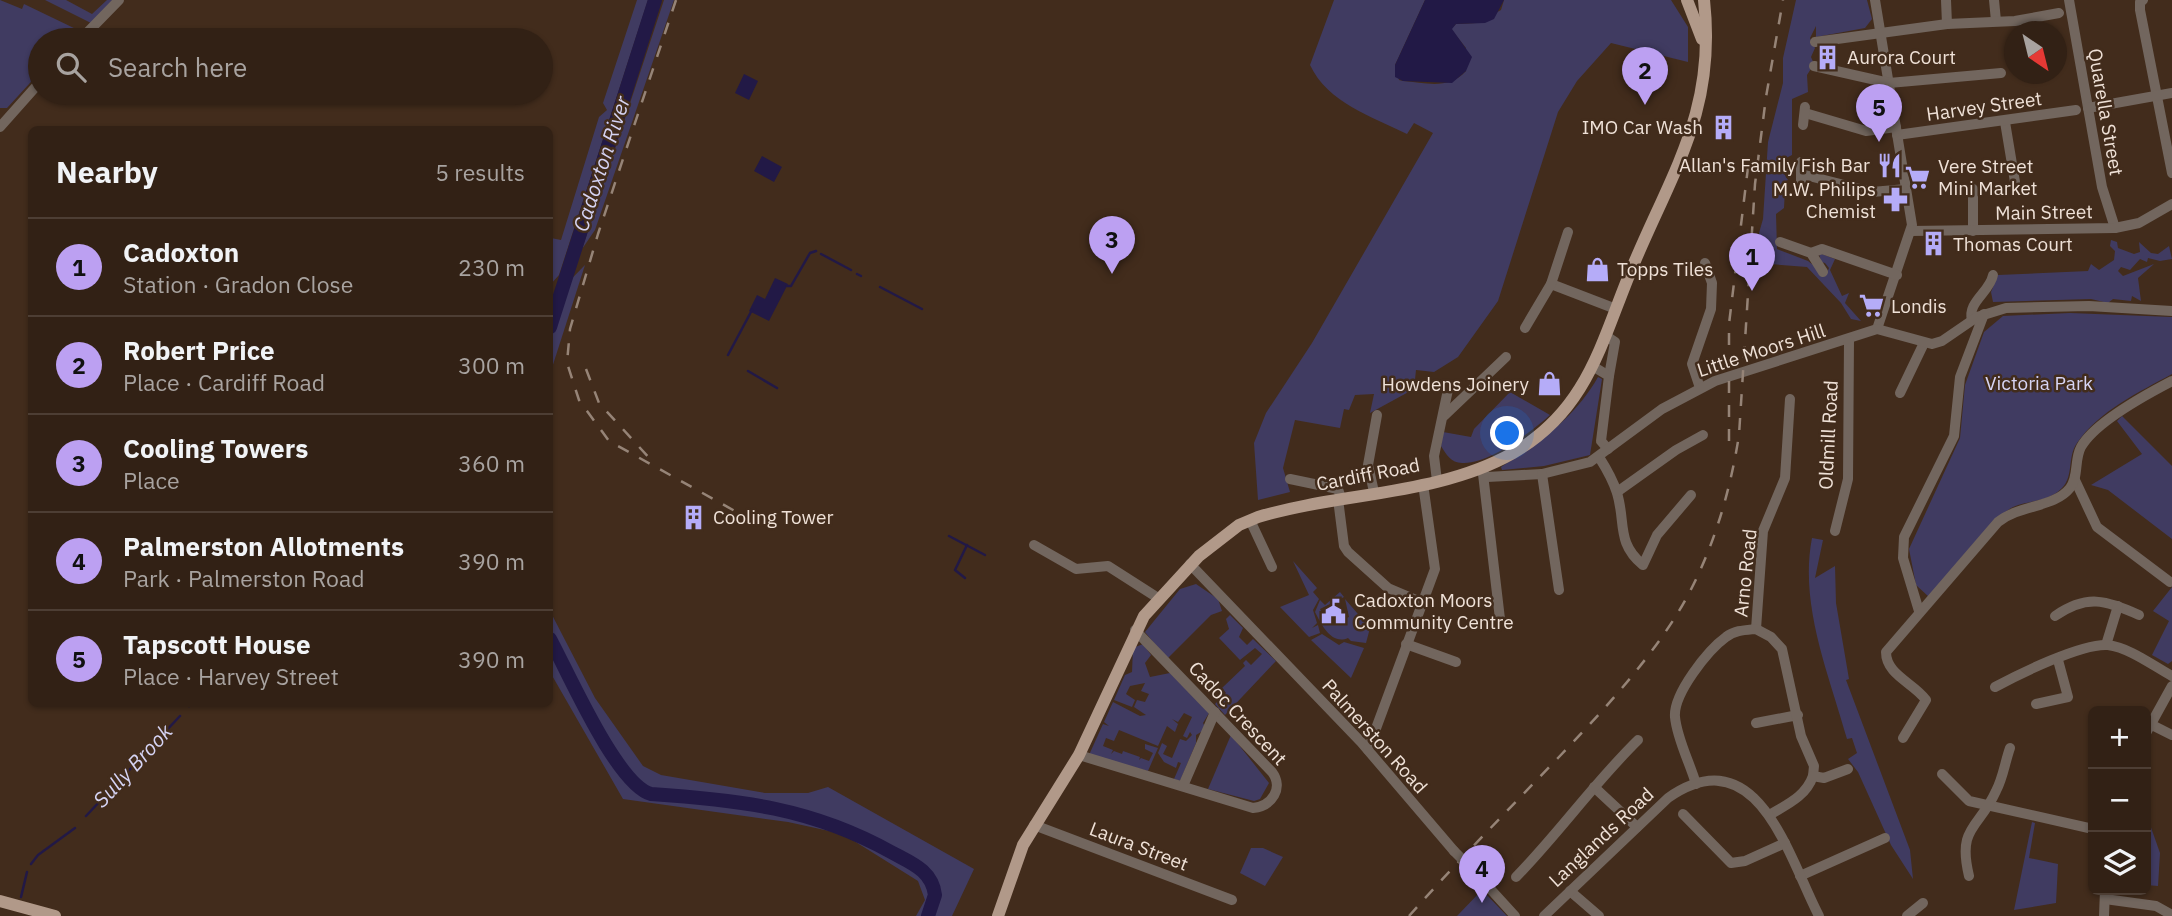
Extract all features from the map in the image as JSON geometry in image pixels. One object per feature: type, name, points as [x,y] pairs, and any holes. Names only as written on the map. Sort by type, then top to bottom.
[{"type":"main road","name":"Cardiff Road","points":[[1687,0],[1698,22],[1705,53]]},
{"type":"main road","name":"Cardiff Road","points":[[998,916],[1018,857],[1034,825],[1079,755],[1135,630],[1158,598],[1190,564],[1250,520],[1339,498],[1481,471],[1512,454],[1544,431],[1575,398],[1594,367],[1616,309],[1688,144],[1700,96],[1708,43],[1704,0]]},
{"type":"main road","points":[[0,901],[55,916]]},
{"type":"street","points":[[92,28],[119,0]]},
{"type":"street","points":[[1875,0],[1911,231],[1877,329],[1924,343],[1942,341],[1972,320],[2006,308],[2049,305],[2172,311]]},
{"type":"street","points":[[1946,0],[1948,24]]},
{"type":"street","points":[[1994,0],[1996,21]]},
{"type":"street","name":"Quarella Street","points":[[2069,0],[2102,187],[2115,228]]},
{"type":"street","points":[[2143,0],[2140,2],[2140,10],[2172,173]]},
{"type":"street","points":[[1815,42],[1948,24],[2015,21],[2059,13]]},
{"type":"street","points":[[1814,66],[1889,83],[2001,73]]},
{"type":"street","points":[[2088,108],[2172,93]]},
{"type":"street","points":[[0,127],[28,96]]},
{"type":"street","name":"Harvey Street","points":[[1803,125],[1806,111],[1866,131],[1897,131],[2005,122],[2076,110]]},
{"type":"street","points":[[2005,122],[2015,182]]},
{"type":"street","points":[[1801,162],[1802,177],[1872,192],[1906,189]]},
{"type":"street","points":[[1973,189],[1973,231]]},
{"type":"street","name":"Main Street","points":[[1911,231],[2115,228],[2139,223],[2172,204]]},
{"type":"street","points":[[1525,328],[1550,284],[1567,232]]},
{"type":"street","points":[[1780,242],[1811,253],[1823,272]]},
{"type":"street","points":[[1811,253],[1822,249],[1897,275]]},
{"type":"street","points":[[1700,388],[1692,364],[1712,309],[1712,283],[1705,263]]},
{"type":"street","points":[[1972,320],[1972,306],[1991,285],[1993,275]]},
{"type":"street","points":[[1550,284],[1616,309]]},
{"type":"street","points":[[1919,611],[1903,558],[1904,537],[1954,436],[1960,377],[1984,314]]},
{"type":"street","name":"Little Moors Hill","points":[[1481,471],[1500,478],[1542,474],[1574,467],[1604,453],[1646,420],[1700,388],[1738,372],[1849,340],[1877,329]]},
{"type":"street","points":[[1606,336],[1615,342],[1601,441],[1617,492],[1625,546],[1629,554],[1643,565],[1657,535],[1691,495]]},
{"type":"street","name":"Oldmill Road","points":[[1835,531],[1848,479],[1849,340]]},
{"type":"street","points":[[1900,393],[1924,343]]},
{"type":"street","points":[[1443,417],[1506,357]]},
{"type":"street","points":[[1594,367],[1609,376]]},
{"type":"street","points":[[1903,738],[1926,700],[1920,691],[1892,670],[1886,662],[1886,652],[1998,522],[2013,510],[2051,502],[2069,489],[2075,480],[2081,446],[2118,412],[2172,381]]},
{"type":"street","points":[[1437,481],[1434,456],[1450,385]]},
{"type":"street","name":"Arno Road","points":[[1756,629],[1763,531],[1785,478],[1790,399]]},
{"type":"street","points":[[1374,492],[1368,465],[1377,415]]},
{"type":"street","points":[[1617,492],[1703,435]]},
{"type":"street","points":[[1481,471],[1500,619]]},
{"type":"street","points":[[1542,474],[1559,590]]},
{"type":"street","points":[[1290,479],[1338,489],[1343,546],[1388,588],[1421,602]]},
{"type":"street","points":[[2075,480],[2097,527],[2170,582]]},
{"type":"street","points":[[1368,750],[1435,569],[1423,484]]},
{"type":"street","points":[[1250,520],[1272,567]]},
{"type":"street","points":[[1034,545],[1076,569],[1108,566],[1158,598]]},
{"type":"street","name":"Palmerston Road","points":[[1190,564],[1368,750],[1454,851],[1515,916]]},
{"type":"street","points":[[1169,585],[1188,579],[1206,581]]},
{"type":"street","points":[[2055,616],[2072,604],[2087,599],[2118,606],[2139,615]]},
{"type":"street","points":[[2106,645],[2118,606]]},
{"type":"street","points":[[1771,814],[1799,797],[1810,786],[1814,766],[1801,736],[1782,649],[1756,629],[1727,635],[1714,648],[1685,686],[1675,716],[1696,784],[1719,782],[1738,787],[1757,799],[1771,814],[1818,913],[1803,916]]},
{"type":"street","name":"Cadoc Crescent","points":[[1079,755],[1253,808],[1264,806],[1276,791],[1278,780],[1272,772],[1135,630]]},
{"type":"street","points":[[1406,644],[1456,662]]},
{"type":"street","points":[[1995,687],[2024,670],[2058,660],[2079,650],[2106,645],[2124,649],[2172,676]]},
{"type":"street","points":[[2036,704],[2068,697],[2058,660]]},
{"type":"street","points":[[2151,724],[2172,686]]},
{"type":"street","points":[[1183,786],[1215,712]]},
{"type":"street","points":[[1756,723],[1798,715]]},
{"type":"street","points":[[2151,730],[2172,736]]},
{"type":"street","points":[[1516,877],[1638,740]]},
{"type":"street","points":[[1969,876],[1964,852],[1969,830],[1997,790],[2010,748]]},
{"type":"street","points":[[1813,776],[1824,778],[1848,769]]},
{"type":"street","points":[[1942,774],[1969,801],[2088,828]]},
{"type":"street","name":"Langlands Road","points":[[1544,916],[1668,798],[1696,784]]},
{"type":"street","points":[[1594,788],[1637,827]]},
{"type":"street","points":[[1683,814],[1731,863],[1745,861],[1785,843]]},
{"type":"street","name":"Laura Street","points":[[1034,825],[1232,900]]},
{"type":"street","points":[[1800,876],[1885,838]]},
{"type":"street","points":[[1570,891],[1599,916]]},
{"type":"street","points":[[2104,916],[2105,895],[2155,906],[2172,915]]},
{"type":"street","points":[[1907,916],[1923,903]]},
{"type":"green space","points":[[0,0],[22,9],[24,4],[74,28],[28,28],[28,85],[7,108],[0,108]]},
{"type":"green space","points":[[45,0],[66,0],[92,14],[107,0],[113,0],[91,23]]},
{"type":"green space","points":[[637,0],[648,0],[559,275],[553,282],[553,238],[561,240],[599,117],[607,110],[603,103]]},
{"type":"green space","points":[[664,0],[674,0],[595,230],[582,249]]},
{"type":"green space","points":[[1334,0],[1425,0],[1395,65],[1399,80],[1403,81],[1437,84],[1459,77],[1466,71],[1466,48],[1451,29],[1456,24],[1477,23],[1501,10],[1504,0],[1671,0],[1688,27],[1688,62],[1611,43],[1577,81],[1558,112],[1498,301],[1458,357],[1434,372],[1416,370],[1414,389],[1370,413],[1374,394],[1355,395],[1349,410],[1344,409],[1340,428],[1295,420],[1283,468],[1290,492],[1258,500],[1254,443],[1266,413],[1312,343],[1433,133],[1414,123],[1407,134],[1379,121],[1339,99],[1318,78],[1310,65]]},
{"type":"green space","points":[[1796,0],[1867,0],[1872,19],[1865,28],[1816,37],[1816,26],[1810,38],[1815,48],[1811,57],[1814,64],[1807,75],[1808,92],[1792,99],[1792,155],[1786,158],[1786,162],[1797,164],[1783,172],[1788,180],[1781,184],[1785,189],[1784,208],[1776,214],[1777,249],[1808,261],[1826,275],[1829,268],[1821,262],[1819,253],[1835,259],[1830,270],[1842,296],[1849,293],[1845,303],[1861,321],[1851,319],[1841,303],[1807,267],[1770,264],[1768,260],[1767,264],[1761,263],[1759,233],[1763,219],[1768,142],[1783,83],[1783,58]]},
{"type":"green space","points":[[2111,240],[2117,242],[2118,248],[2134,254],[2140,252],[2139,242],[2151,253],[2158,254],[2169,246],[2172,259],[2160,261],[2148,258],[2147,262],[2140,259],[2130,270],[2121,267],[2118,271],[2123,276],[2154,264],[2138,278],[2141,301],[2132,296],[2131,301],[2113,299],[2108,303],[2091,299],[1993,302],[1991,292],[1998,275],[2088,271],[2091,264],[2099,270],[2114,260],[2115,251],[2110,246]]},
{"type":"green space","points":[[585,265],[553,365],[553,298]]},
{"type":"green space","name":"Victoria Park","points":[[2070,313],[2172,317],[2172,374],[2120,403],[2096,421],[2074,448],[2068,478],[2062,488],[2051,496],[2013,507],[2004,513],[1981,535],[1929,597],[1916,585],[1909,549],[1960,438],[1965,385],[1984,332],[2003,316]]},
{"type":"green space","points":[[1598,377],[1602,379],[1590,455],[1544,466],[1502,470],[1501,467],[1543,438],[1567,417]]},
{"type":"green space","points":[[1510,392],[1550,415],[1521,438],[1484,459],[1462,463],[1449,457],[1441,446],[1443,432],[1471,437],[1474,429]]},
{"type":"green space","points":[[2122,416],[2172,466],[2172,539],[2108,490],[2091,485],[2142,454],[2117,421]]},
{"type":"green space","points":[[1812,538],[1823,540],[1815,578],[1835,566],[1836,603],[1849,679],[1846,680],[1910,850],[1913,879],[1891,845],[1858,772],[1848,759],[1857,753],[1852,738],[1847,739],[1813,614],[1809,589]]},
{"type":"green space","points":[[1293,561],[1317,588],[1313,592],[1319,599],[1313,610],[1317,623],[1312,628],[1318,625],[1320,633],[1309,637],[1280,607],[1309,595]]},
{"type":"green space","points":[[1196,584],[1218,599],[1222,611],[1211,615],[1167,659],[1145,632],[1180,589]]},
{"type":"green space","points":[[2172,587],[2172,661],[2168,664],[2152,655],[2169,621],[2153,611]]},
{"type":"green space","points":[[1340,592],[1344,597],[1320,609],[1327,623],[1333,620],[1335,623],[1349,617],[1345,599],[1370,628],[1366,643],[1332,637],[1315,612],[1320,600],[1325,605]]},
{"type":"green space","points":[[1230,615],[1243,628],[1239,637],[1247,645],[1253,639],[1276,661],[1225,715],[1215,704],[1226,693],[1222,688],[1245,666],[1243,663],[1246,660],[1251,665],[1262,654],[1255,648],[1240,660],[1219,638],[1229,629],[1226,619]]},
{"type":"green space","points":[[553,617],[595,698],[643,766],[661,775],[765,793],[808,793],[828,787],[974,869],[952,916],[916,916],[925,900],[918,881],[843,834],[788,822],[623,799],[553,677]]},
{"type":"green space","points":[[1322,634],[1339,645],[1344,642],[1364,648],[1351,678],[1311,640]]},
{"type":"green space","points":[[1143,644],[1151,655],[1145,663],[1150,677],[1170,673],[1209,713],[1203,723],[1206,729],[1196,735],[1196,743],[1180,781],[1174,779],[1181,763],[1178,762],[1176,768],[1164,762],[1158,753],[1162,743],[1167,746],[1163,754],[1172,758],[1180,739],[1186,741],[1192,735],[1190,732],[1187,738],[1183,736],[1192,717],[1184,713],[1178,722],[1172,719],[1178,724],[1175,732],[1167,726],[1158,746],[1119,730],[1114,741],[1106,738],[1103,746],[1113,750],[1111,754],[1114,751],[1122,754],[1123,751],[1140,757],[1139,760],[1141,758],[1149,761],[1153,753],[1145,749],[1145,744],[1158,748],[1148,771],[1089,755],[1103,724],[1109,726],[1104,722],[1113,702],[1140,716],[1146,715],[1134,707],[1137,700],[1145,702],[1149,694],[1141,691],[1145,683],[1130,686],[1126,694],[1135,700],[1132,707],[1114,700],[1125,675],[1132,672],[1133,648]]},
{"type":"green space","points":[[1231,735],[1269,783],[1260,799],[1254,801],[1208,789]]},
{"type":"green space","points":[[2032,822],[2035,823],[2029,858],[2058,864],[2056,903],[2014,910]]},
{"type":"green space","points":[[2151,828],[2160,853],[2158,886],[2151,885]]},
{"type":"green space","points":[[1251,848],[1263,848],[1283,857],[1265,886],[1240,873]]},
{"type":"green space","points":[[1482,890],[1507,916],[1457,916]]},
{"type":"shaded area","points":[[1425,0],[1504,0],[1494,19],[1485,23],[1456,24],[1452,29],[1472,57],[1466,71],[1452,83],[1403,81],[1395,77],[1395,65]]},
{"type":"shaded area","points":[[744,74],[758,81],[749,100],[735,93]]},
{"type":"shaded area","points":[[762,156],[782,167],[774,182],[754,171]]},
{"type":"shaded area","points":[[775,278],[788,284],[769,321],[749,311],[757,295],[765,299]]},
{"type":"waterway","name":"Cadoxton River","points":[[553,318],[655,0]]},
{"type":"waterway","points":[[787,286],[791,286],[810,253],[816,251]]},
{"type":"waterway","points":[[821,254],[851,270]]},
{"type":"waterway","points":[[857,274],[861,276]]},
{"type":"waterway","points":[[880,287],[922,309]]},
{"type":"waterway","points":[[728,355],[752,310]]},
{"type":"waterway","points":[[748,371],[777,388]]},
{"type":"waterway","points":[[949,536],[985,555]]},
{"type":"waterway","points":[[965,578],[955,570],[967,545]]},
{"type":"waterway","name":"Cadoxton River","points":[[553,645],[594,726],[623,771],[638,786],[651,794],[715,799],[775,809],[833,825],[862,837],[925,873],[935,895],[928,916]]},
{"type":"waterway","name":"Sully Brook","points":[[86,816],[180,716]]},
{"type":"waterway","name":"Sully Brook","points":[[31,864],[38,855],[75,828]]},
{"type":"waterway","name":"Sully Brook","points":[[21,897],[27,872]]},
{"type":"railway","points":[[676,0],[598,234],[570,329],[567,363],[579,400],[609,441],[742,515]]},
{"type":"railway","points":[[1409,916],[1634,674],[1674,619],[1698,576],[1730,483],[1739,435],[1755,184],[1766,97],[1783,0]]},
{"type":"railway","points":[[1729,441],[1729,324],[1749,159]]},
{"type":"railway","points":[[586,369],[599,403],[652,461]]},
{"type":"place","name":"Aurora Court","points":[[1827,57]]},
{"type":"place","name":"Robert Price","points":[[1645,105]]},
{"type":"place","name":"IMO Car Wash","points":[[1723,127]]},
{"type":"place","name":"Tapscott House","points":[[1879,142]]},
{"type":"place","name":"Allan's Family Fish Bar","points":[[1890,165]]},
{"type":"place","name":"Vere Street Mini Market","points":[[1918,177]]},
{"type":"place","name":"M.W. Philips Chemist","points":[[1896,200]]},
{"type":"place","name":"Thomas Court","points":[[1933,244]]},
{"type":"place","name":"Topps Tiles","points":[[1597,269]]},
{"type":"place","name":"Cooling Towers","points":[[1112,274]]},
{"type":"place","name":"Cadoxton","points":[[1752,291]]},
{"type":"place","name":"Londis","points":[[1871,306]]},
{"type":"place","name":"Howdens Joinery","points":[[1549,384]]},
{"type":"place","name":"Cooling Tower","points":[[693,517]]},
{"type":"place","name":"Cadoxton Moors Community Centre","points":[[1334,611]]},
{"type":"place","name":"Palmerston Allotments","points":[[1482,903]]}]
